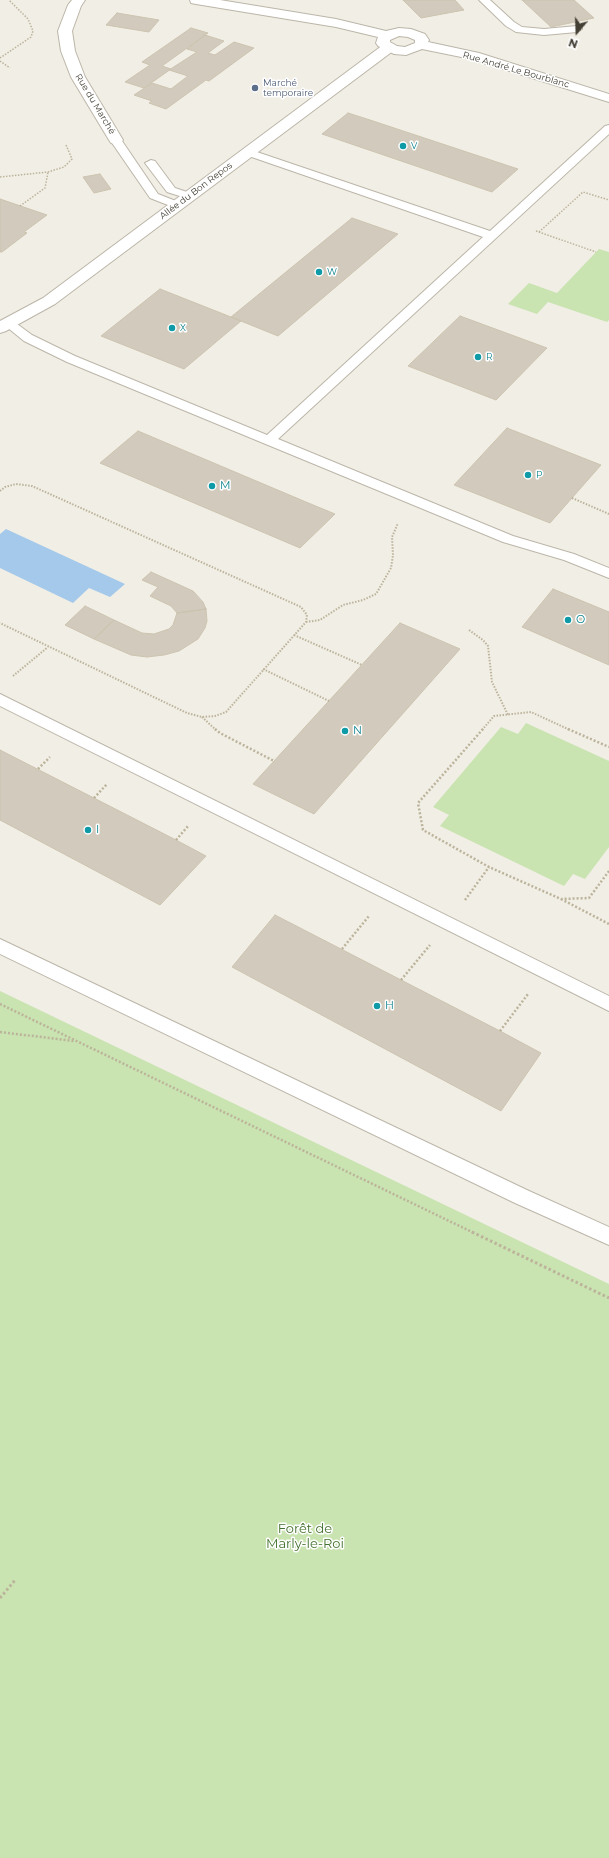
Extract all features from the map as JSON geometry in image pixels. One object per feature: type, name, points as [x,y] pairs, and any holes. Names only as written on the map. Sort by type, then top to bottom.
[{"type":"street","name":"Rue du Marché","points":[[79,0],[66,31],[68,51],[78,77],[116,140]]},
{"type":"street","points":[[196,0],[336,23],[388,42],[406,51],[422,46],[422,40],[420,37],[411,33],[399,32],[388,42]]},
{"type":"street","name":"Allée du Bon Repos","points":[[5,326],[49,301],[247,152],[388,42]]},
{"type":"street","name":"Rue André Le Bourblanc","points":[[422,46],[474,56],[609,98]]},
{"type":"lane","points":[[484,0],[510,24],[520,30],[544,32],[576,29]]},
{"type":"lane","points":[[269,440],[609,128]]},
{"type":"lane","points":[[116,140],[154,196],[183,200]]},
{"type":"lane","points":[[247,152],[492,236]]},
{"type":"lane","points":[[151,163],[171,190],[183,200]]},
{"type":"lane","points":[[5,326],[71,359],[508,538],[569,557],[609,573]]},
{"type":"lane","points":[[0,699],[609,1004]]},
{"type":"lane","points":[[0,946],[522,1197],[609,1236]]},
{"type":"path","points":[[0,58],[31,37],[32,31],[32,27],[28,20],[9,0]]},
{"type":"path","points":[[0,61],[10,68]]},
{"type":"path","points":[[0,177],[48,172],[64,167],[72,159],[66,145]]},
{"type":"path","points":[[20,206],[45,188],[48,172]]},
{"type":"path","points":[[539,232],[583,192],[609,200]]},
{"type":"path","points":[[508,222],[596,252]]},
{"type":"path","points":[[0,491],[5,487],[16,484],[32,486],[300,607],[307,615],[306,622],[226,712],[215,716],[202,717],[187,713],[0,623]]},
{"type":"path","points":[[572,498],[609,514]]},
{"type":"path","points":[[306,622],[320,620],[343,605],[363,600],[376,594],[391,568],[393,555],[392,537],[398,523],[391,520]]},
{"type":"path","points":[[469,630],[483,640],[488,646],[492,682],[508,715]]},
{"type":"path","points":[[294,635],[362,665]]},
{"type":"path","points":[[12,677],[48,647]]},
{"type":"path","points":[[263,669],[329,700]]},
{"type":"path","points":[[609,747],[532,712],[494,716],[418,803],[423,830],[489,867],[561,899],[609,924]]},
{"type":"path","points":[[202,717],[220,733],[274,761]]},
{"type":"path","points":[[401,980],[448,924],[489,867]]},
{"type":"path","points":[[561,899],[589,898],[609,871]]},
{"type":"path","points":[[342,949],[387,893]]},
{"type":"path","points":[[500,1031],[545,972]]},
{"type":"path","points":[[0,1004],[609,1298]]},
{"type":"path","points":[[0,1032],[76,1041]]},
{"type":"path","points":[[0,1598],[16,1579]]},
{"type":"green space","points":[[599,249],[609,252],[609,320],[607,322],[548,302],[537,314],[508,304],[529,283],[557,293]]},
{"type":"green space","points":[[526,723],[609,761],[609,847],[585,879],[573,874],[564,886],[440,826],[449,815],[433,807],[501,727],[518,734]]},
{"type":"green space","name":"Forêt de Marly-le-Roi","points":[[0,991],[609,1284],[609,1858],[0,1858]]},
{"type":"water","points":[[6,529],[125,584],[110,597],[89,588],[73,603],[0,568],[0,534]]},
{"type":"building","points":[[403,0],[455,0],[464,10],[421,18]]},
{"type":"building","points":[[522,0],[574,0],[594,18],[551,27]]},
{"type":"building","points":[[117,13],[159,20],[149,32],[106,25]]},
{"type":"building","points":[[191,28],[208,33],[162,66],[171,69],[144,88],[125,82],[150,65],[142,62]]},
{"type":"building","points":[[205,35],[224,41],[208,53],[215,55],[234,42],[254,48],[209,81],[206,80],[166,109],[149,103],[152,101],[134,95],[152,83],[171,89],[188,76],[169,70],[197,52],[187,49]]},
{"type":"building","name":"V","points":[[348,113],[518,169],[492,192],[322,134]]},
{"type":"building","points":[[100,174],[111,189],[94,193],[83,177]]},
{"type":"building","points":[[0,199],[47,215],[24,232],[27,233],[2,252],[0,252]]},
{"type":"building","name":"W","points":[[352,218],[398,234],[278,336],[231,317]]},
{"type":"building","name":"X","points":[[160,289],[241,321],[184,369],[101,336]]},
{"type":"building","name":"R","points":[[460,316],[547,348],[496,400],[408,366]]},
{"type":"building","name":"P","points":[[507,428],[601,465],[550,523],[454,485]]},
{"type":"building","name":"M","points":[[138,431],[335,514],[300,548],[100,463]]},
{"type":"building","points":[[151,572],[193,591],[203,602],[206,609],[177,613],[171,606],[150,596],[158,587],[142,580]]},
{"type":"building","name":"O","points":[[553,589],[609,612],[609,665],[522,627]]},
{"type":"building","points":[[85,606],[114,620],[94,639],[65,625]]},
{"type":"building","points":[[206,609],[207,621],[205,628],[198,639],[179,651],[147,657],[131,655],[94,639],[114,620],[142,633],[154,634],[169,629],[173,625],[177,613]]},
{"type":"building","name":"N","points":[[400,623],[460,649],[314,814],[253,784]]},
{"type":"building","name":"I","points":[[0,750],[206,856],[160,905],[0,820]]},
{"type":"building","name":"H","points":[[275,915],[541,1053],[501,1111],[232,967]]},
{"type":"place","name":"Marché temporaire","points":[[255,88]]},
{"type":"place","name":"V","points":[[403,146]]},
{"type":"place","name":"W","points":[[319,272]]},
{"type":"place","name":"X","points":[[172,328]]},
{"type":"place","name":"R","points":[[478,357]]},
{"type":"place","name":"P","points":[[528,475]]},
{"type":"place","name":"M","points":[[212,486]]},
{"type":"place","name":"O","points":[[568,620]]},
{"type":"place","name":"N","points":[[345,731]]},
{"type":"place","name":"I","points":[[88,830]]},
{"type":"place","name":"H","points":[[377,1006]]}]
